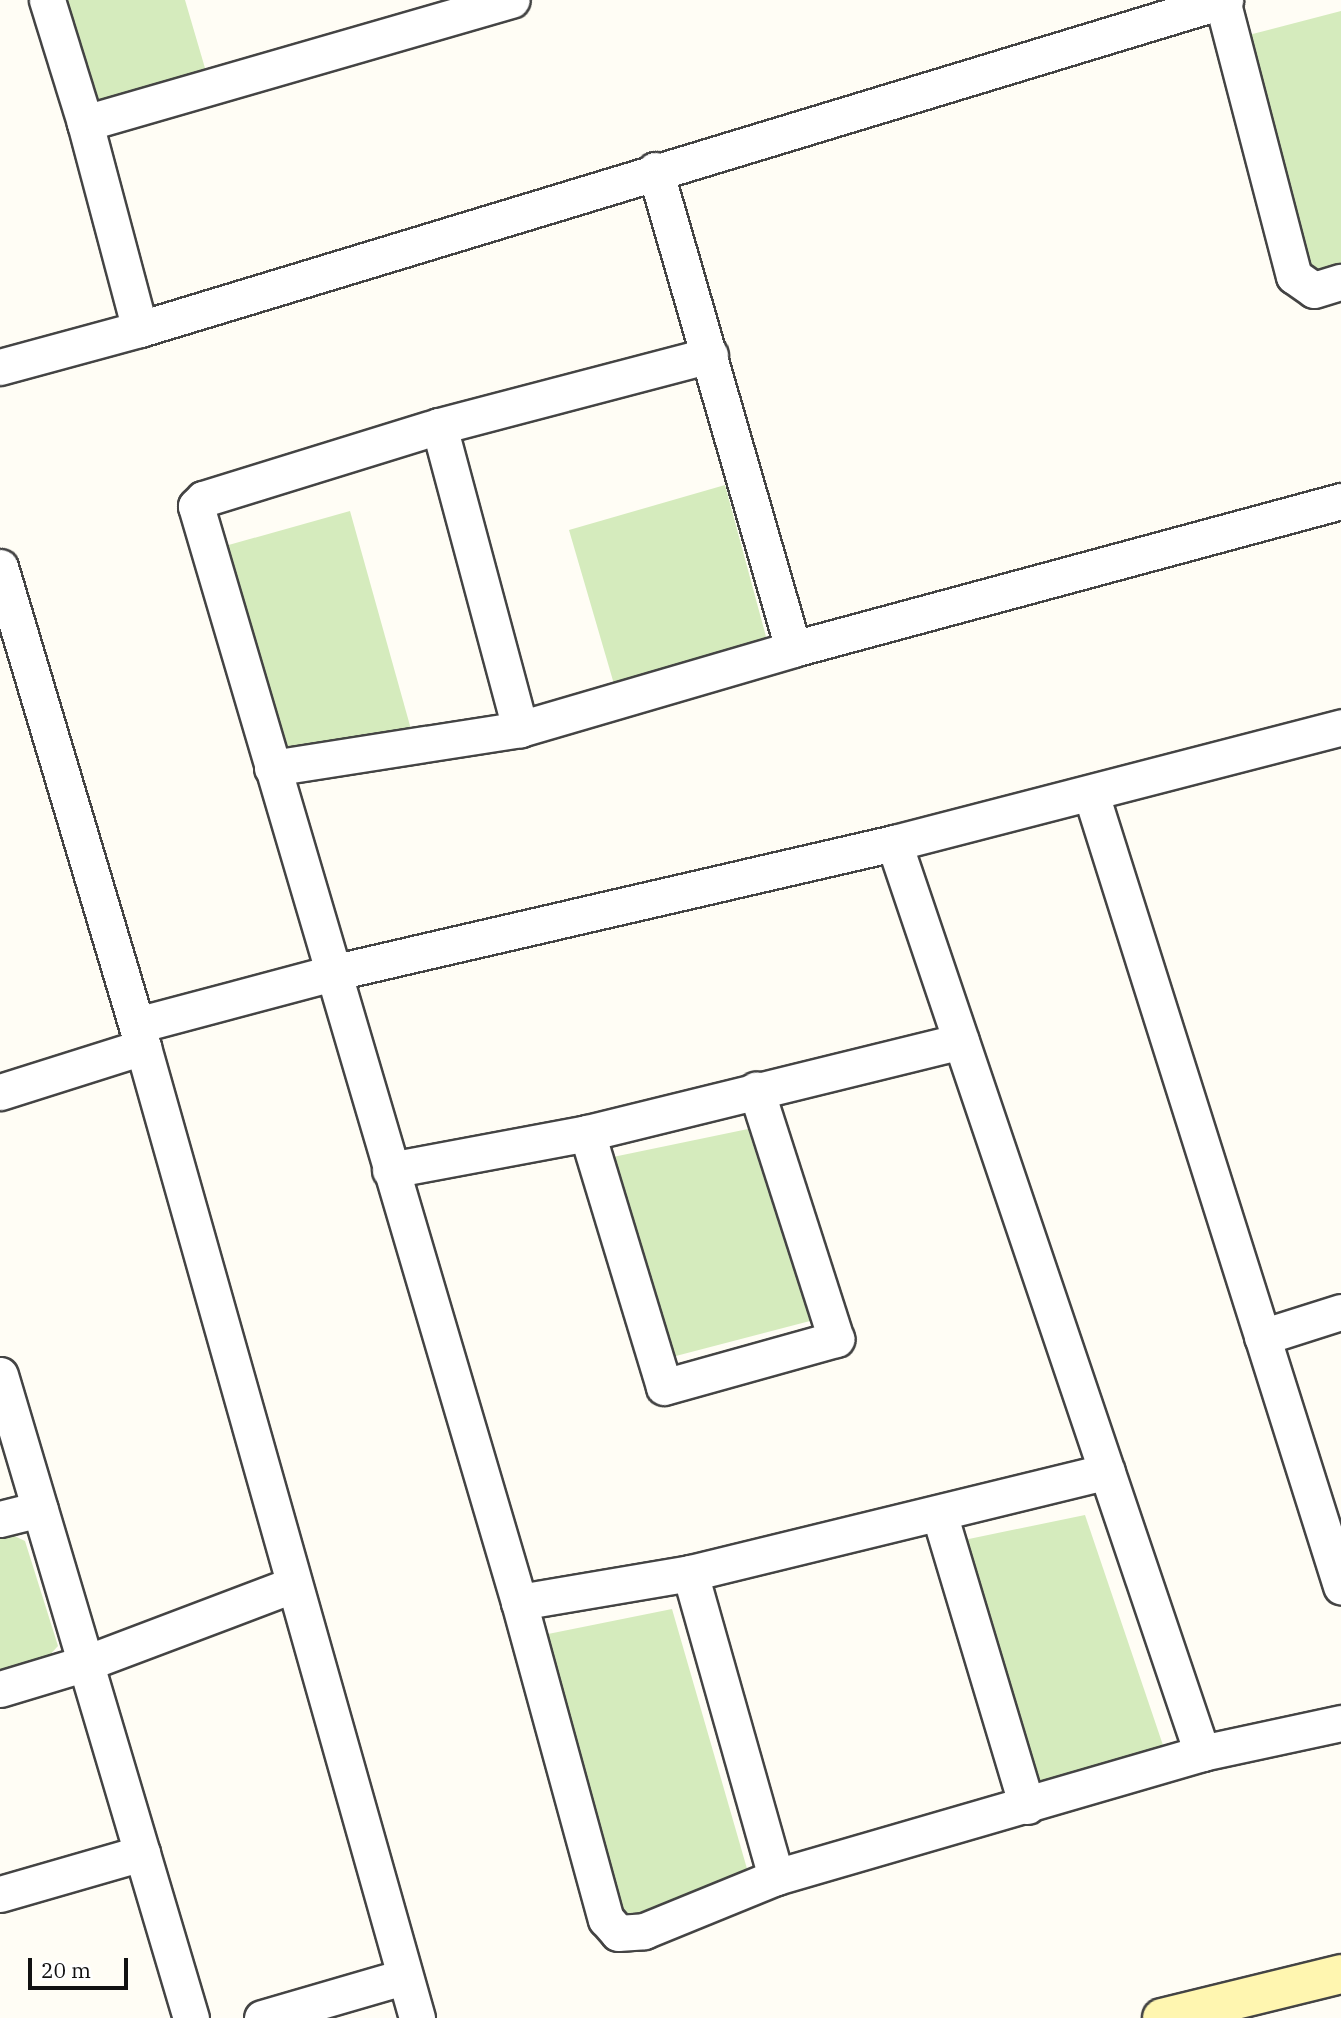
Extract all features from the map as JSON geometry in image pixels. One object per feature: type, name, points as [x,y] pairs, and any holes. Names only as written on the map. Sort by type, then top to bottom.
[{"type":"main road","points":[[1162,2018],[1341,1975]]},
{"type":"street","points":[[47,0],[85,122],[140,330]]},
{"type":"street","points":[[85,122],[512,0]]},
{"type":"street","points":[[0,367],[140,330],[654,170],[1223,0],[1294,276],[1314,290],[1341,282]]},
{"type":"street","points":[[654,170],[710,355],[793,649]]},
{"type":"street","points":[[710,355],[439,426],[202,499],[196,506],[272,768],[336,972],[390,1170],[519,1602],[606,1919],[618,1933],[644,1931],[776,1877],[1202,1754],[1341,1723]]},
{"type":"street","points":[[439,426],[520,729]]},
{"type":"street","points":[[272,768],[520,729],[793,649],[1341,501]]},
{"type":"street","points":[[0,567],[140,1036],[292,1585],[417,2018]]},
{"type":"street","points":[[0,1092],[140,1036],[336,972],[894,843],[1341,727]]},
{"type":"street","points":[[1091,793],[1341,1586]]},
{"type":"street","points":[[894,843],[1202,1754]]},
{"type":"street","points":[[390,1170],[587,1133],[961,1041]]},
{"type":"street","points":[[587,1133],[664,1387],[836,1339],[756,1090]]},
{"type":"street","points":[[1262,1336],[1341,1312]]},
{"type":"street","points":[[0,1375],[191,2018]]},
{"type":"street","points":[[519,1602],[690,1573],[1107,1471]]},
{"type":"street","points":[[0,1519],[40,1509]]},
{"type":"street","points":[[939,1513],[1027,1806]]},
{"type":"street","points":[[690,1573],[776,1877]]},
{"type":"street","points":[[0,1689],[86,1663],[292,1585]]},
{"type":"street","points":[[0,1894],[142,1853]]},
{"type":"street","points":[[262,2018],[403,1977]]},
{"type":"green space","points":[[58,0],[185,0],[207,75],[89,110]]},
{"type":"green space","points":[[1341,11],[1341,268],[1308,277],[1237,38]]},
{"type":"green space","points":[[725,485],[768,644],[616,691],[569,530]]},
{"type":"green space","points":[[350,511],[414,740],[289,771],[218,548]]},
{"type":"green space","points":[[748,1129],[810,1321],[672,1357],[613,1157]]},
{"type":"green space","points":[[1085,1515],[1168,1760],[1033,1804],[964,1540]]},
{"type":"green space","points":[[8,1533],[25,1541],[58,1646],[46,1659],[0,1673],[0,1535]]},
{"type":"green space","points":[[672,1609],[752,1886],[622,1917],[541,1646],[548,1634]]}]
